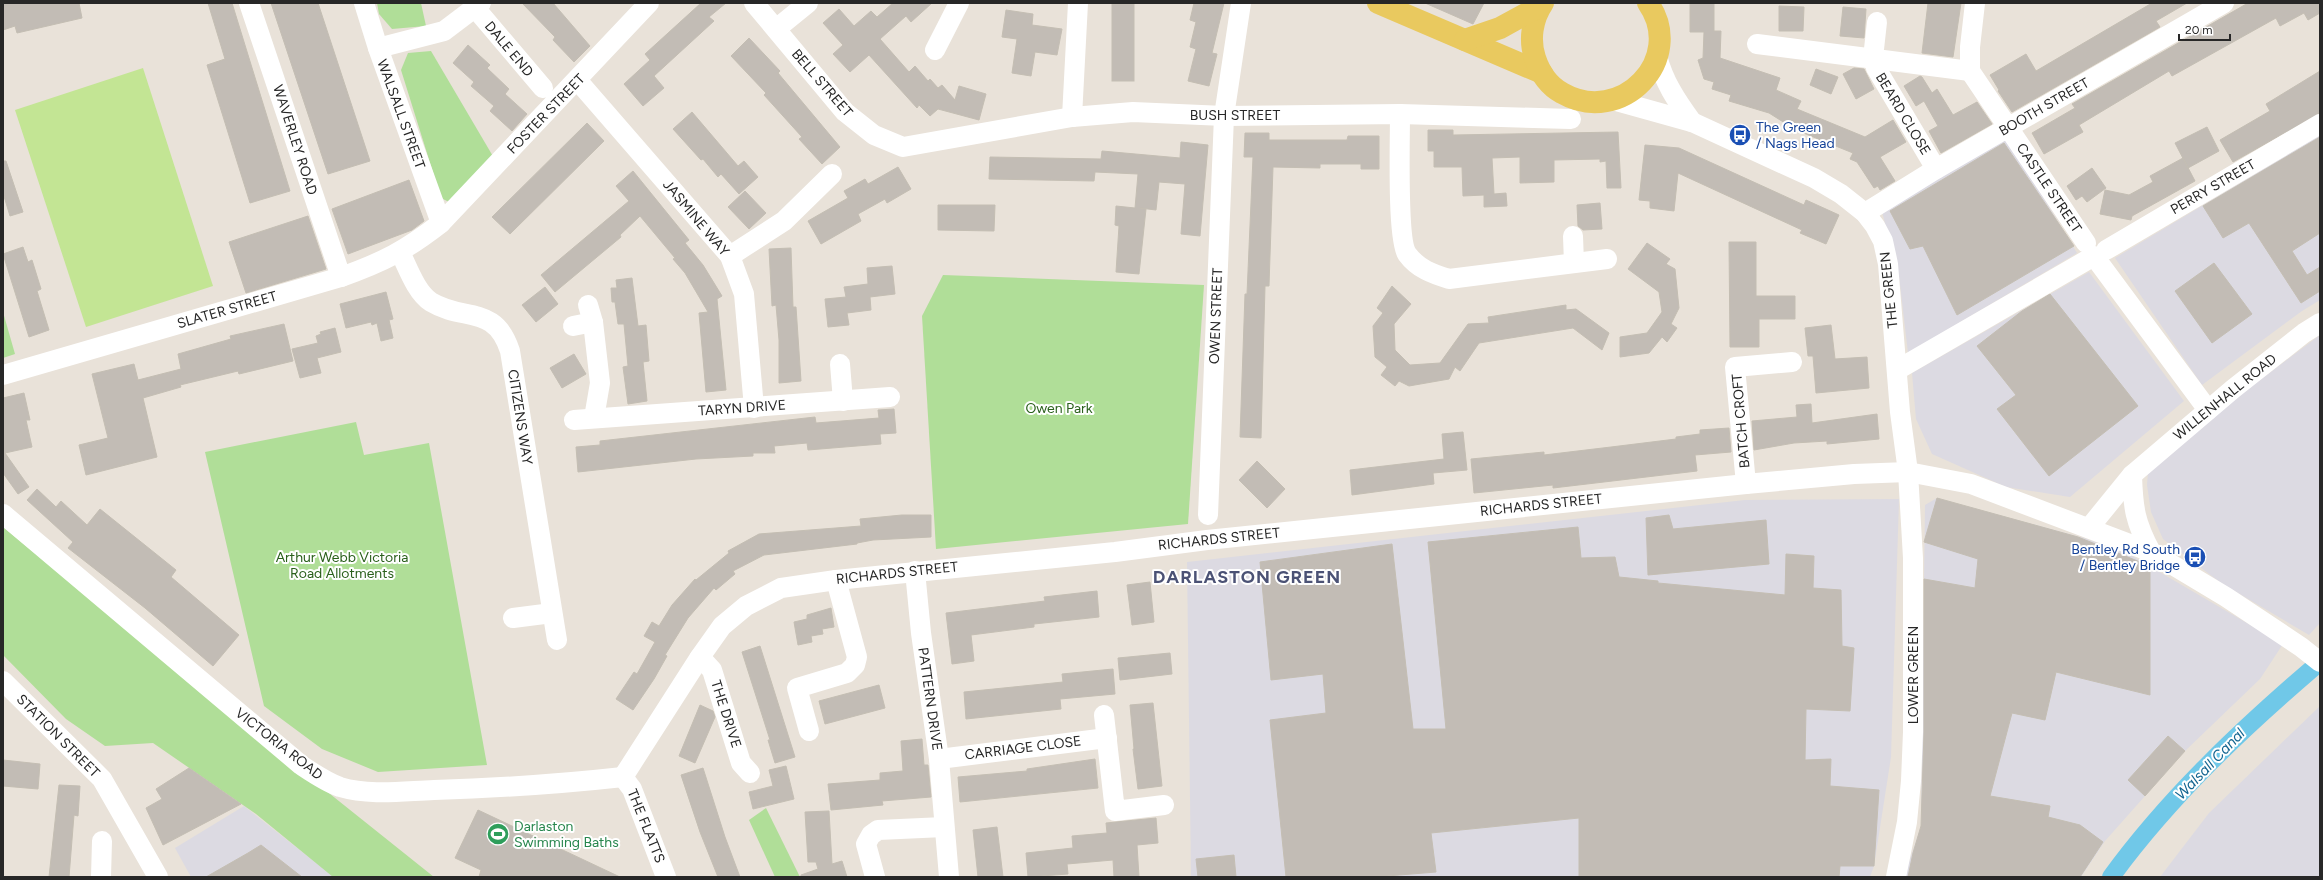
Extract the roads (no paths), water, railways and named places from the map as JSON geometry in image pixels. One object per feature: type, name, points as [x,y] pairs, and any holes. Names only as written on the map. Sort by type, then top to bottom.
[{"type":"main road","points":[[1378,3],[1542,73]]},
{"type":"main road","points":[[1542,5],[1535,17],[1532,40],[1533,52],[1542,73],[1552,86],[1569,97],[1592,103],[1613,100],[1636,88],[1648,75],[1657,56],[1659,41],[1658,25],[1650,4]]},
{"type":"main road","points":[[1465,40],[1500,28],[1542,5]]},
{"type":"street","name":"WAVERLEY ROAD","points":[[249,3],[341,277]]},
{"type":"street","name":"WALSALL STREET","points":[[364,3],[378,48],[441,223]]},
{"type":"street","name":"FOSTER STREET","points":[[441,223],[578,80],[649,3]]},
{"type":"street","name":"BELL STREET","points":[[754,3],[845,112],[874,135],[903,147]]},
{"type":"street","points":[[776,29],[808,3]]},
{"type":"street","points":[[935,50],[959,3]]},
{"type":"street","points":[[1072,117],[1078,3]]},
{"type":"street","name":"OWEN STREET","points":[[1208,515],[1224,116],[1241,3]]},
{"type":"street","points":[[1970,71],[1970,48],[1975,3]]},
{"type":"street","name":"BOOTH STREET","points":[[1865,213],[1936,169],[2224,3]]},
{"type":"street","name":"DALE END","points":[[378,48],[444,31],[478,6],[543,88]]},
{"type":"street","name":"BEARD CLOSE","points":[[1877,22],[1873,58],[1876,68],[1936,169]]},
{"type":"street","name":"BEARD CLOSE","points":[[1757,44],[1970,71]]},
{"type":"street","name":"THE GREEN","points":[[1657,56],[1662,74],[1670,92],[1692,122]]},
{"type":"street","name":"CASTLE STREET","points":[[1970,71],[2208,410]]},
{"type":"street","name":"JASMINE WAY","points":[[578,80],[730,256],[744,294],[754,408]]},
{"type":"street","name":"THE GREEN","points":[[1613,100],[1692,122],[1814,178],[1841,194],[1865,213],[1883,241],[1888,264],[1908,472]]},
{"type":"street","name":"BUSH STREET","points":[[903,147],[1072,117],[1133,112],[1224,116],[1400,114],[1570,119]]},
{"type":"street","points":[[1400,114],[1401,231],[1406,253],[1415,263],[1429,273],[1449,279],[1607,259]]},
{"type":"street","name":"PERRY STREET","points":[[1897,370],[2095,250],[2320,124]]},
{"type":"street","points":[[730,256],[784,221],[832,174]]},
{"type":"street","name":"SLATER STREET","points":[[3,374],[341,277],[383,262],[412,246],[441,223]]},
{"type":"street","points":[[1573,236],[1574,263]]},
{"type":"street","name":"CITIZENS WAY","points":[[400,252],[419,289],[430,301],[446,309],[483,318],[496,326],[504,335],[510,351],[557,640]]},
{"type":"street","points":[[573,326],[591,313],[600,383],[594,418]]},
{"type":"street","name":"WILLENHALL ROAD","points":[[2089,528],[2132,475],[2208,410],[2304,333],[2320,323]]},
{"type":"street","name":"BATCH CROFT","points":[[1746,484],[1735,367],[1792,362]]},
{"type":"street","points":[[840,364],[843,401]]},
{"type":"street","name":"TARYN DRIVE","points":[[574,420],[890,397]]},
{"type":"street","name":"RICHARDS STREET","points":[[623,777],[700,657],[722,626],[746,606],[781,588],[915,571],[1746,484],[1908,472],[1971,484],[2151,552],[2226,597],[2301,647],[2320,662]]},
{"type":"street","name":"LOWER GREEN","points":[[1896,877],[1908,822],[1913,732],[1913,558],[1908,472]]},
{"type":"street","points":[[2132,475],[2134,510],[2140,532],[2151,552]]},
{"type":"street","name":"VICTORIA ROAD","points":[[3,514],[301,765],[324,780],[341,787],[397,792],[511,787],[623,777]]},
{"type":"street","name":"PATTERN DRIVE","points":[[915,571],[921,634],[939,759],[949,877]]},
{"type":"street","points":[[809,731],[797,688],[847,673],[854,665],[857,657],[836,580]]},
{"type":"street","points":[[514,618],[552,613]]},
{"type":"street","name":"THE DRIVE","points":[[700,657],[712,670],[741,762],[750,773]]},
{"type":"street","name":"STATION STREET","points":[[3,681],[102,778],[158,877]]},
{"type":"street","points":[[1104,715],[1116,811],[1164,805]]},
{"type":"street","name":"CARRIAGE CLOSE","points":[[939,759],[1107,738]]},
{"type":"street","name":"THE FLATTS","points":[[623,777],[632,789],[666,877]]},
{"type":"street","points":[[876,877],[866,844],[870,835],[878,830],[944,827]]},
{"type":"street","points":[[101,877],[102,841]]},
{"type":"waterway","name":"Walsall Canal","points":[[2111,877],[2158,818],[2209,764],[2236,737],[2320,662]]},
{"type":"place","name":"The Green / Nags Head","points":[[1740,135]]},
{"type":"place","name":"Bentley Rd South / Bentley Bridge","points":[[2195,557]]},
{"type":"place","name":"Darlaston Swimming Baths","points":[[498,834]]},
{"type":"district","name":"DARLASTON GREEN","points":[[1247,577]]},
{"type":"park label","name":"Owen Park","points":[[1059,408]]},
{"type":"park label","name":"Arthur Webb Victoria Road Allotments","points":[[342,566]]}]
